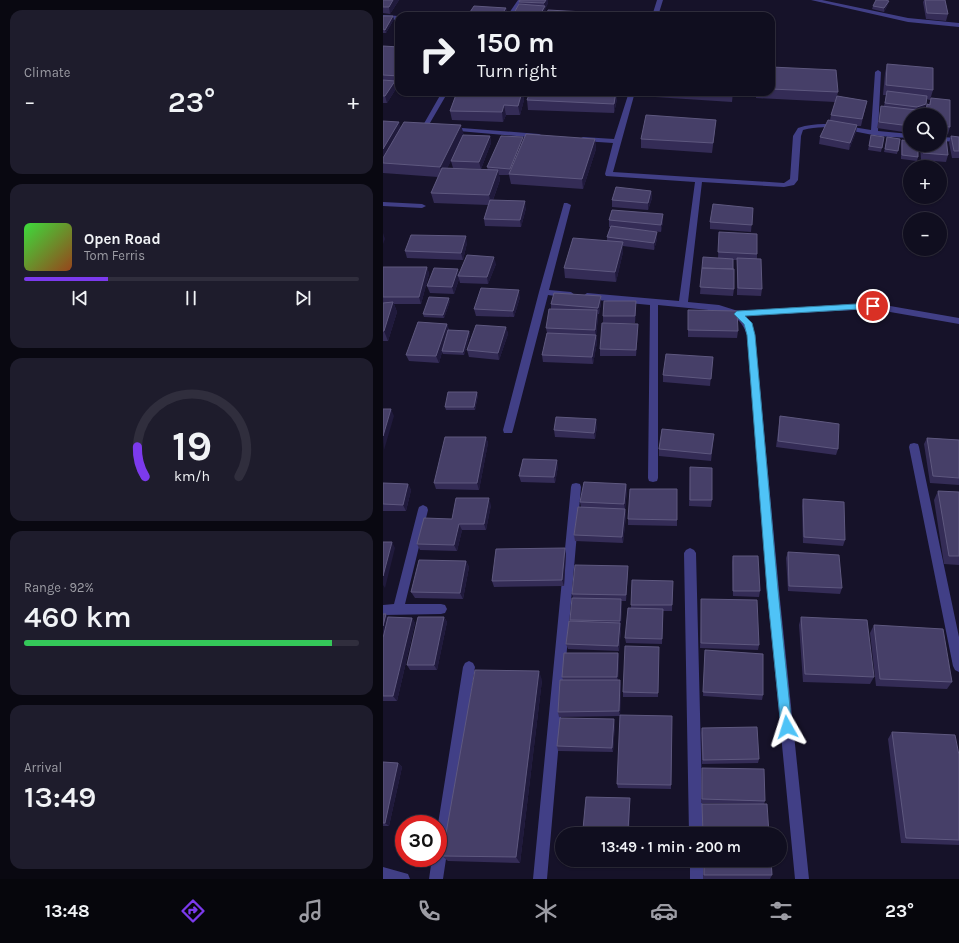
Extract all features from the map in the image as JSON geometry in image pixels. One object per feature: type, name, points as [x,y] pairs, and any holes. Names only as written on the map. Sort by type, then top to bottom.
[{"type":"street","points":[[513,12],[521,0]]},
{"type":"street","points":[[656,12],[660,0]]},
{"type":"street","points":[[814,0],[908,20],[959,25]]},
{"type":"street","points":[[383,17],[395,18]]},
{"type":"street","points":[[874,133],[878,72]]},
{"type":"street","points":[[433,128],[422,127],[442,96]]},
{"type":"street","points":[[631,96],[609,174],[776,186],[791,183],[794,180],[797,136],[800,129],[812,126],[831,126],[874,133],[903,135]]},
{"type":"street","points":[[441,128],[545,136]]},
{"type":"street","points":[[577,138],[617,141]]},
{"type":"street","points":[[947,139],[959,140]]},
{"type":"street","points":[[683,305],[699,180]]},
{"type":"street","points":[[383,204],[422,206]]},
{"type":"street","points":[[508,430],[567,205]]},
{"type":"street","points":[[543,292],[719,308],[737,314],[748,323],[751,335],[773,590],[802,879]]},
{"type":"street","points":[[653,478],[654,303]]},
{"type":"street","points":[[737,314],[873,306],[959,321]]},
{"type":"street","points":[[914,447],[959,666]]},
{"type":"street","points":[[539,879],[576,487]]},
{"type":"street","points":[[398,610],[423,510]]},
{"type":"street","points":[[690,553],[696,827]]},
{"type":"street","points":[[383,610],[441,609]]},
{"type":"street","points":[[436,879],[469,667]]},
{"type":"street","points":[[697,867],[697,879]]},
{"type":"street","points":[[383,874],[403,879]]},
{"type":"building","points":[[383,0],[393,0],[389,7],[383,7]]},
{"type":"building","points":[[520,0],[546,0],[544,3],[519,2]]},
{"type":"building","points":[[876,0],[889,1],[884,8],[873,6]]},
{"type":"building","points":[[925,0],[945,0],[948,14],[927,13]]},
{"type":"building","points":[[519,4],[545,6],[542,12],[515,12]]},
{"type":"building","points":[[474,6],[506,8],[503,12],[470,12]]},
{"type":"building","points":[[548,10],[584,12],[547,12]]},
{"type":"building","points":[[383,16],[393,16],[385,30],[383,29]]},
{"type":"building","points":[[383,46],[395,47],[395,76],[383,75]]},
{"type":"building","points":[[887,64],[933,68],[933,90],[886,85]]},
{"type":"building","points":[[775,67],[836,70],[838,92],[775,89]]},
{"type":"building","points":[[383,80],[395,81],[385,96],[383,96]]},
{"type":"building","points":[[887,91],[927,96],[926,104],[917,107],[885,103]]},
{"type":"building","points":[[456,96],[521,96],[518,106],[504,105],[502,112],[450,111]]},
{"type":"building","points":[[528,96],[615,96],[614,104],[527,100]]},
{"type":"building","points":[[837,96],[867,101],[862,119],[831,115]]},
{"type":"building","points":[[931,98],[950,100],[950,127],[947,127],[947,108],[927,108],[927,104],[930,105]]},
{"type":"building","points":[[881,106],[903,108],[903,125],[879,122]]},
{"type":"building","points":[[646,115],[716,120],[713,143],[641,139]]},
{"type":"building","points":[[828,120],[857,125],[850,143],[820,137]]},
{"type":"building","points":[[383,121],[399,122],[383,149]]},
{"type":"building","points":[[404,122],[461,125],[440,167],[383,163],[383,158]]},
{"type":"building","points":[[526,134],[595,139],[582,179],[509,174]]},
{"type":"building","points":[[463,135],[490,136],[479,162],[451,161]]},
{"type":"building","points":[[871,135],[884,137],[882,148],[869,146]]},
{"type":"building","points":[[501,136],[523,137],[510,169],[487,167]]},
{"type":"building","points":[[951,136],[959,137],[959,151],[954,151]]},
{"type":"building","points":[[887,137],[900,139],[898,151],[885,149]]},
{"type":"building","points":[[902,140],[903,152],[918,152],[918,157],[902,155]]},
{"type":"building","points":[[947,146],[948,155],[923,153],[947,152]]},
{"type":"building","points":[[442,168],[498,170],[489,195],[431,193]]},
{"type":"building","points":[[616,187],[651,191],[648,203],[612,200]]},
{"type":"building","points":[[490,200],[525,201],[520,220],[484,219]]},
{"type":"building","points":[[713,204],[753,208],[752,225],[710,222]]},
{"type":"building","points":[[612,210],[663,214],[661,225],[609,220]]},
{"type":"building","points":[[611,226],[657,232],[654,243],[607,237]]},
{"type":"building","points":[[719,232],[757,234],[757,254],[718,252]]},
{"type":"building","points":[[411,235],[466,236],[461,253],[405,251]]},
{"type":"building","points":[[573,238],[623,242],[615,272],[564,268]]},
{"type":"building","points":[[467,255],[494,257],[487,277],[458,276]]},
{"type":"building","points":[[703,257],[733,259],[733,269],[702,268]]},
{"type":"building","points":[[737,258],[761,259],[762,289],[738,288]]},
{"type":"building","points":[[383,267],[427,267],[419,297],[383,297]]},
{"type":"building","points":[[434,268],[458,269],[452,287],[427,286]]},
{"type":"building","points":[[702,268],[734,269],[734,289],[700,287]]},
{"type":"building","points":[[481,288],[519,290],[513,311],[474,309]]},
{"type":"building","points":[[554,293],[601,296],[598,308],[551,304]]},
{"type":"building","points":[[429,297],[449,298],[443,315],[423,314]]},
{"type":"building","points":[[604,301],[636,301],[635,316],[603,316]]},
{"type":"building","points":[[393,302],[384,331],[383,331],[383,303]]},
{"type":"building","points":[[549,309],[597,310],[595,330],[546,328]]},
{"type":"building","points":[[688,310],[737,311],[738,331],[688,330]]},
{"type":"building","points":[[418,322],[447,324],[436,356],[406,355]]},
{"type":"building","points":[[602,323],[638,324],[636,350],[600,349]]},
{"type":"building","points":[[476,325],[506,327],[498,353],[467,350]]},
{"type":"building","points":[[448,330],[469,331],[463,352],[442,351]]},
{"type":"building","points":[[547,333],[596,335],[592,357],[542,355]]},
{"type":"building","points":[[666,354],[713,357],[711,379],[663,375]]},
{"type":"building","points":[[448,392],[477,392],[474,407],[445,407]]},
{"type":"building","points":[[383,409],[391,409],[383,436]]},
{"type":"building","points":[[780,416],[839,424],[838,449],[778,441]]},
{"type":"building","points":[[556,417],[596,419],[594,433],[554,430]]},
{"type":"building","points":[[662,429],[714,434],[711,454],[659,449]]},
{"type":"building","points":[[445,437],[486,437],[477,483],[434,483]]},
{"type":"building","points":[[927,438],[959,440],[959,478],[933,476]]},
{"type":"building","points":[[523,459],[557,460],[554,477],[519,476]]},
{"type":"building","points":[[690,467],[712,468],[712,500],[690,500]]},
{"type":"building","points":[[584,482],[626,484],[624,504],[580,502]]},
{"type":"building","points":[[383,483],[408,484],[403,505],[383,504]]},
{"type":"building","points":[[630,489],[677,489],[677,520],[628,519]]},
{"type":"building","points":[[938,491],[959,492],[959,556],[949,556]]},
{"type":"building","points":[[456,498],[489,498],[484,524],[459,524],[454,545],[417,544],[424,518],[452,519]]},
{"type":"building","points":[[803,499],[844,502],[845,540],[804,537]]},
{"type":"building","points":[[578,507],[625,509],[622,537],[574,535]]},
{"type":"building","points":[[383,542],[392,542],[383,576]]},
{"type":"building","points":[[565,548],[562,580],[492,581],[496,549]]},
{"type":"building","points":[[788,552],[839,555],[842,588],[789,586]]},
{"type":"building","points":[[733,556],[758,556],[760,591],[733,591]]},
{"type":"building","points":[[419,560],[466,561],[460,593],[411,592]]},
{"type":"building","points":[[575,565],[628,566],[626,595],[572,594]]},
{"type":"building","points":[[632,580],[673,581],[672,605],[631,605]]},
{"type":"building","points":[[572,598],[621,599],[620,621],[570,620]]},
{"type":"building","points":[[701,599],[757,600],[759,645],[701,643]]},
{"type":"building","points":[[628,608],[663,609],[662,639],[625,638]]},
{"type":"building","points":[[383,614],[386,614],[383,626]]},
{"type":"building","points":[[388,617],[412,618],[393,696],[383,696],[383,638]]},
{"type":"building","points":[[418,617],[444,617],[434,665],[407,665]]},
{"type":"building","points":[[801,617],[867,620],[874,677],[805,674]]},
{"type":"building","points":[[569,621],[620,623],[618,646],[566,644]]},
{"type":"building","points":[[874,625],[943,629],[952,682],[880,679]]},
{"type":"building","points":[[625,646],[659,647],[658,693],[623,692]]},
{"type":"building","points":[[705,650],[763,654],[763,695],[703,692]]},
{"type":"building","points":[[564,653],[618,653],[617,677],[562,677]]},
{"type":"building","points":[[475,670],[539,671],[516,857],[447,856],[447,828]]},
{"type":"building","points":[[560,680],[620,680],[619,711],[558,712]]},
{"type":"building","points":[[620,715],[672,716],[671,785],[617,784]]},
{"type":"building","points":[[560,718],[614,719],[612,748],[557,746]]},
{"type":"building","points":[[757,727],[759,759],[703,760],[702,728]]},
{"type":"building","points":[[892,732],[955,735],[959,755],[959,840],[906,838]]},
{"type":"building","points":[[383,762],[398,763],[385,823],[383,823]]},
{"type":"building","points":[[702,768],[764,769],[765,801],[702,799]]},
{"type":"building","points":[[586,797],[630,798],[628,827],[583,827]]},
{"type":"building","points":[[702,804],[767,804],[769,827],[703,827]]},
{"type":"building","points":[[704,867],[771,867],[772,875],[704,875]]},
{"type":"route","points":[[787,727],[773,590],[751,335],[748,323],[737,314],[873,306]]}]
